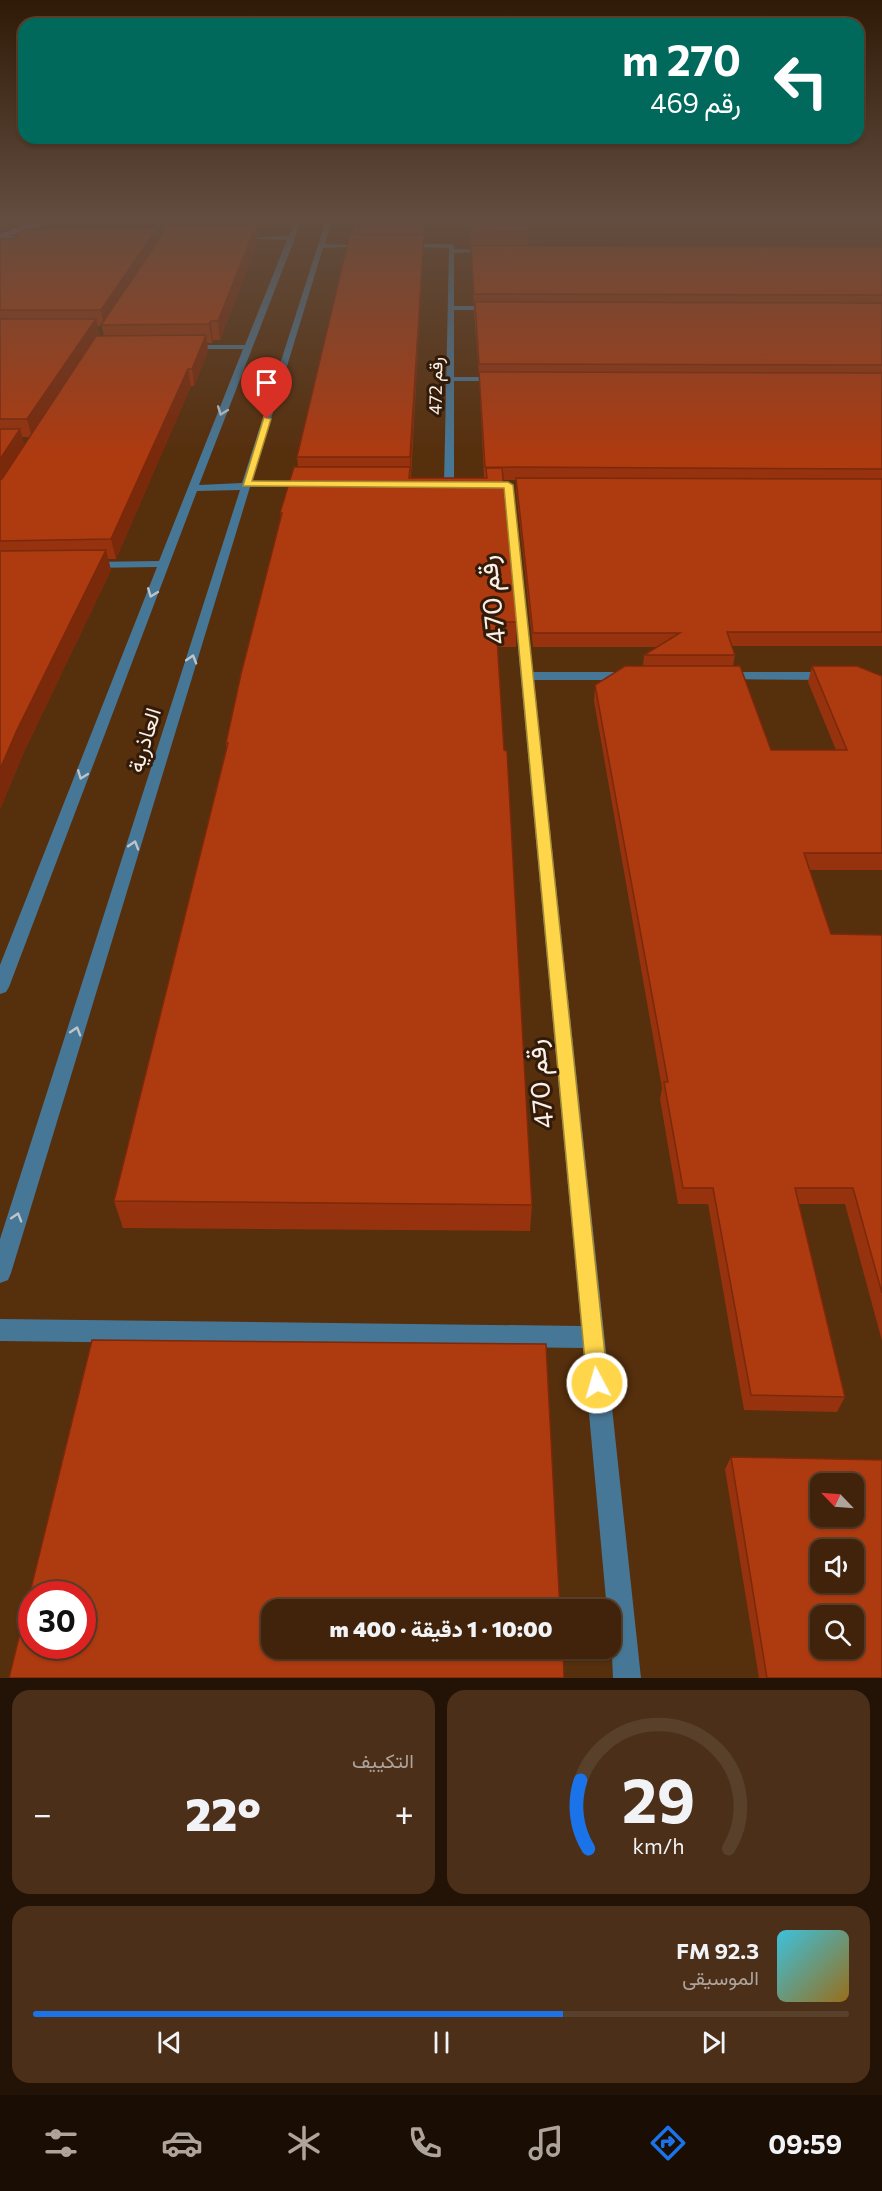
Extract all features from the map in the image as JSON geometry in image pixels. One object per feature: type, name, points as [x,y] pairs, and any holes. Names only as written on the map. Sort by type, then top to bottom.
[{"type":"street","name":"العاذرية","points":[[0,987],[267,298]]},
{"type":"street","name":"العاذرية","points":[[0,1273],[305,298]]},
{"type":"street","name":"رقم 472","points":[[449,485],[451,298]]},
{"type":"street","points":[[451,308],[499,308]]},
{"type":"street","points":[[177,347],[246,347]]},
{"type":"street","points":[[451,379],[511,379]]},
{"type":"street","points":[[194,488],[318,484]]},
{"type":"street","points":[[437,485],[461,485]]},
{"type":"street","name":"رقم 470","points":[[508,485],[627,1678]]},
{"type":"street","points":[[82,565],[164,564]]},
{"type":"street","points":[[527,676],[645,676]]},
{"type":"street","points":[[704,676],[846,676]]},
{"type":"street","points":[[0,1330],[593,1337]]},
{"type":"building","points":[[0,298],[109,298],[101,310],[0,310]]},
{"type":"building","points":[[119,298],[227,298],[218,321],[211,321],[209,324],[101,325]]},
{"type":"building","points":[[335,298],[420,298],[410,457],[297,457]]},
{"type":"building","points":[[475,302],[882,303],[882,365],[479,364]]},
{"type":"building","points":[[0,319],[96,319],[27,419],[0,419]]},
{"type":"building","points":[[206,335],[192,369],[188,369],[111,539],[0,541],[0,480],[96,336]]},
{"type":"building","points":[[479,372],[882,373],[882,469],[485,467]]},
{"type":"building","points":[[0,429],[20,429],[0,459]]},
{"type":"building","points":[[294,467],[410,467],[409,478],[487,478],[486,468],[502,468],[517,622],[496,622],[504,750],[507,751],[532,1205],[114,1201],[228,743],[226,743],[241,674],[282,513],[280,513]]},
{"type":"building","points":[[516,478],[882,479],[882,632],[727,632],[735,655],[644,655],[680,633],[533,633]]},
{"type":"building","points":[[106,550],[17,730],[0,769],[0,551]]},
{"type":"building","points":[[625,666],[740,666],[771,750],[847,750],[812,666],[857,666],[882,676],[882,853],[804,853],[831,934],[882,935],[882,1293],[853,1188],[795,1188],[845,1397],[751,1395],[713,1188],[683,1188],[664,1082],[668,1082],[595,685]]},
{"type":"building","points":[[92,1340],[546,1344],[559,1599],[261,1599],[261,1659],[563,1659],[564,1678],[9,1678],[18,1641],[18,1659],[96,1659],[96,1581],[33,1581]]},
{"type":"building","points":[[731,1457],[882,1460],[882,1678],[767,1678]]},
{"type":"route","points":[[267,419],[246,484],[508,485],[597,1383]]}]
